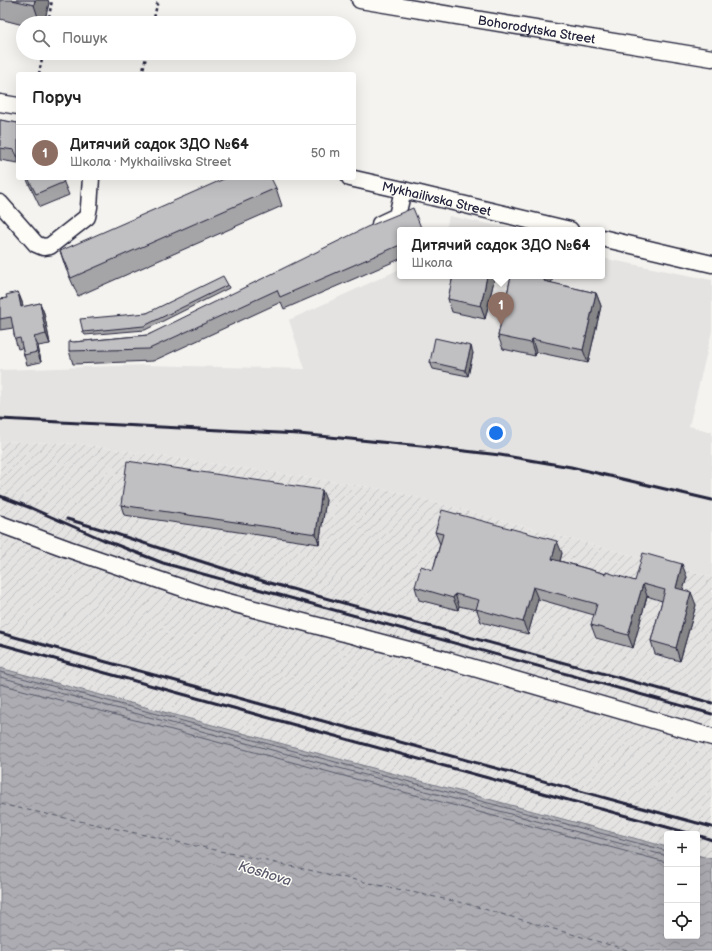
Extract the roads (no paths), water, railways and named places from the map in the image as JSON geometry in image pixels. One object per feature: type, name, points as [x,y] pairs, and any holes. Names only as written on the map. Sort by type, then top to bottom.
[{"type":"street","name":"Bohorodytska Street","points":[[360,0],[418,5],[712,58]]},
{"type":"street","points":[[0,103],[16,106]]},
{"type":"street","name":"Mykhailivska Street","points":[[356,179],[557,227]]},
{"type":"street","points":[[0,203],[36,244],[43,247],[50,246],[87,217],[92,180]]},
{"type":"street","points":[[369,230],[397,216],[403,190]]},
{"type":"street","points":[[605,239],[712,264]]},
{"type":"street","points":[[0,524],[209,597],[450,661],[712,736]]},
{"type":"water","name":"Koshova","points":[[0,668],[664,846],[664,939],[700,939],[700,856],[712,859],[712,951],[0,951]]},
{"type":"railway","points":[[0,419],[299,434],[421,446],[500,455],[571,467],[712,500]]},
{"type":"railway","points":[[0,496],[163,563],[712,714]]},
{"type":"railway","points":[[67,519],[266,582],[712,703]]},
{"type":"railway","points":[[0,633],[712,827]]},
{"type":"railway","points":[[0,644],[681,831]]},
{"type":"railway","points":[[700,836],[712,840]]},
{"type":"place","name":"Дитячий садок ЗДО №64","points":[[501,325]]}]
